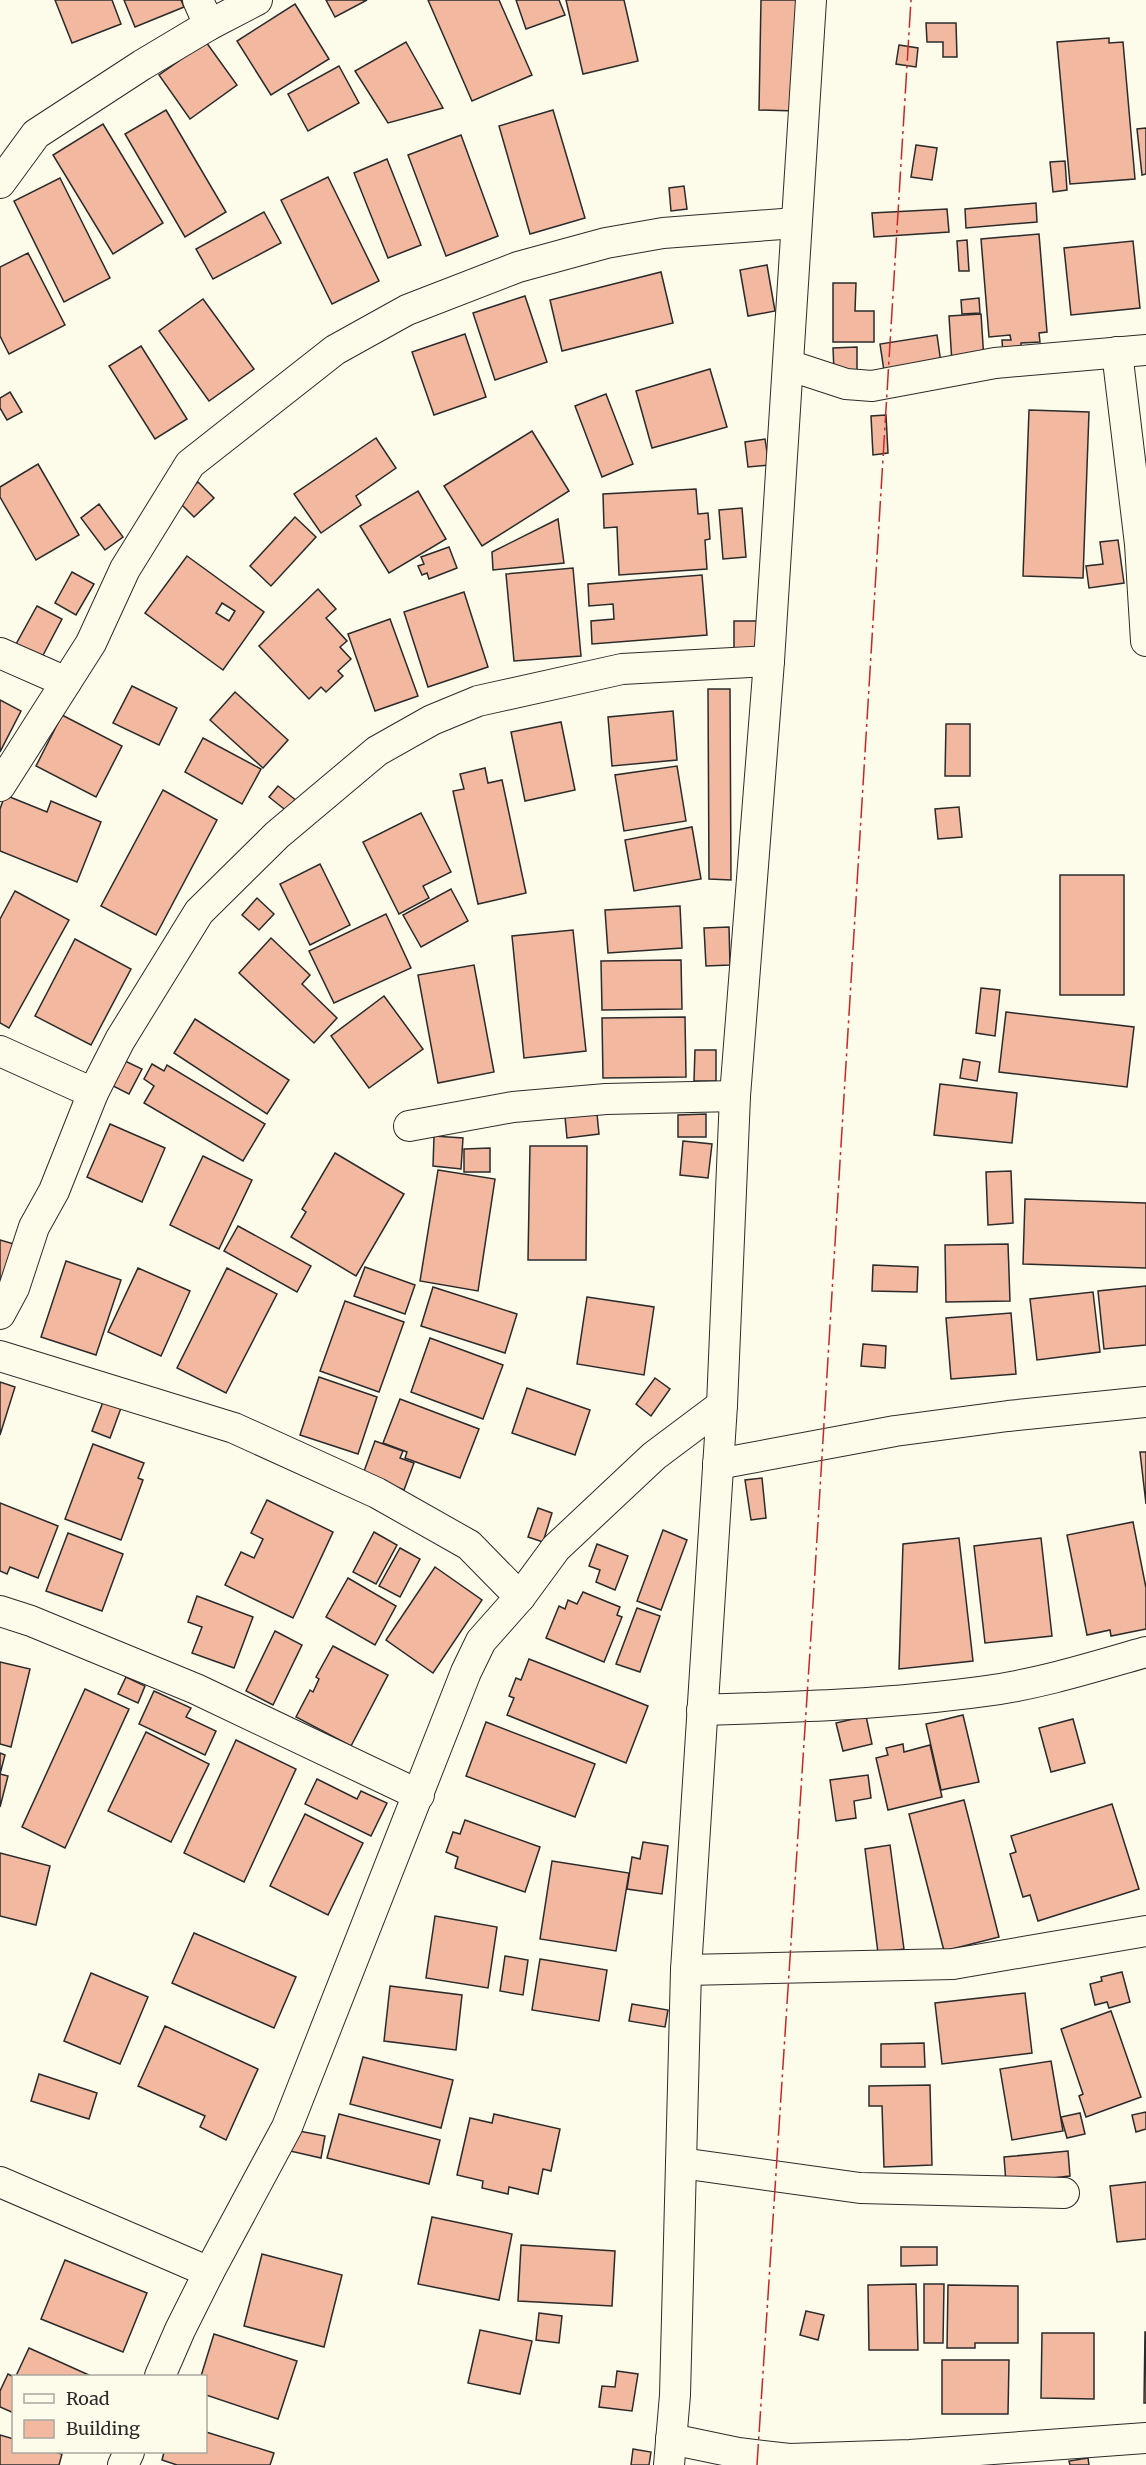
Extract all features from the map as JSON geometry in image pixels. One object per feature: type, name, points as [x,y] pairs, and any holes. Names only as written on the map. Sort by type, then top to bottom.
[{"type":"street","points":[[0,183],[36,134],[142,65],[203,13],[257,0]]},
{"type":"street","points":[[811,0],[769,661],[735,1096],[722,1405],[686,1970],[675,2396],[670,2452],[738,2453],[789,2459],[910,2456],[1146,2439]]},
{"type":"street","points":[[0,786],[91,643],[125,569],[190,464],[335,350],[407,310],[518,267],[606,243],[663,233],[796,224]]},
{"type":"street","points":[[788,365],[846,384],[872,386],[995,363],[1132,351],[1146,640]]},
{"type":"street","points":[[0,653],[66,682]]},
{"type":"street","points":[[0,1314],[14,1288],[34,1227],[54,1191],[93,1093],[120,1040],[199,912],[278,835],[377,751],[432,720],[478,701],[622,669],[769,661]]},
{"type":"street","points":[[0,1051],[93,1093]]},
{"type":"street","points":[[409,1126],[513,1107],[606,1099],[735,1096]]},
{"type":"street","points":[[0,1356],[234,1428],[377,1493],[469,1545],[520,1597]]},
{"type":"street","points":[[718,1464],[895,1431],[1008,1416],[1146,1402]]},
{"type":"street","points":[[160,2375],[209,2272],[287,2127],[466,1672],[481,1641],[520,1597],[556,1548],[654,1456],[722,1405]]},
{"type":"street","points":[[0,1611],[31,1621],[196,1689],[419,1795]]},
{"type":"street","points":[[702,1710],[843,1706],[987,1691],[1051,1679],[1146,1652]]},
{"type":"street","points":[[686,1970],[953,1964],[1146,1931]]},
{"type":"street","points":[[681,2163],[860,2188],[1064,2193]]},
{"type":"street","points":[[0,2182],[209,2272]]},
{"type":"building","points":[[55,0],[112,0],[121,24],[72,43]]},
{"type":"building","points":[[124,0],[181,0],[184,7],[135,27]]},
{"type":"building","points":[[326,0],[367,0],[335,17]]},
{"type":"building","points":[[428,0],[499,0],[532,75],[472,101]]},
{"type":"building","points":[[516,0],[559,0],[565,15],[526,29]]},
{"type":"building","points":[[566,0],[624,0],[638,61],[583,74]]},
{"type":"building","points":[[761,0],[798,0],[796,111],[759,110]]},
{"type":"building","points":[[295,4],[329,59],[271,95],[237,41]]},
{"type":"building","points":[[926,23],[956,23],[957,57],[943,57],[943,42],[927,42]]},
{"type":"building","points":[[1109,38],[1109,43],[1123,42],[1135,179],[1070,184],[1057,42]]},
{"type":"building","points":[[206,42],[237,85],[190,119],[159,75]]},
{"type":"building","points":[[406,42],[443,108],[388,123],[355,71]]},
{"type":"building","points":[[899,45],[918,48],[916,67],[896,64]]},
{"type":"building","points":[[339,66],[359,103],[308,131],[288,94]]},
{"type":"building","points":[[166,110],[226,212],[185,237],[125,134]]},
{"type":"building","points":[[553,110],[585,218],[530,234],[499,126]]},
{"type":"building","points":[[103,124],[163,223],[113,254],[53,155]]},
{"type":"building","points":[[1146,128],[1146,174],[1142,175],[1137,129]]},
{"type":"building","points":[[461,135],[498,236],[446,256],[408,155]]},
{"type":"building","points":[[916,145],[937,148],[932,180],[911,177]]},
{"type":"building","points":[[387,159],[421,245],[388,258],[354,173]]},
{"type":"building","points":[[1065,161],[1067,190],[1053,192],[1050,162]]},
{"type":"building","points":[[328,177],[379,281],[332,304],[281,200]]},
{"type":"building","points":[[60,178],[110,278],[64,302],[14,201]]},
{"type":"building","points":[[684,186],[687,209],[671,211],[669,188]]},
{"type":"building","points":[[1036,203],[1037,222],[966,228],[965,209]]},
{"type":"building","points":[[947,209],[949,232],[874,237],[872,213]]},
{"type":"building","points":[[264,212],[281,243],[213,279],[196,249]]},
{"type":"building","points":[[1039,234],[1047,332],[1039,333],[1040,342],[1021,343],[1021,353],[1003,355],[1002,340],[1011,340],[1010,335],[989,337],[981,239]]},
{"type":"building","points":[[967,240],[969,271],[959,271],[957,241]]},
{"type":"building","points":[[1133,241],[1140,308],[1071,315],[1064,248]]},
{"type":"building","points":[[28,253],[65,325],[9,354],[0,336],[0,267]]},
{"type":"building","points":[[767,265],[775,311],[748,316],[740,270]]},
{"type":"building","points":[[661,272],[673,323],[562,351],[550,300]]},
{"type":"building","points":[[833,283],[856,283],[855,311],[874,311],[874,342],[833,342]]},
{"type":"building","points":[[525,296],[547,362],[495,380],[473,313]]},
{"type":"building","points":[[979,298],[980,313],[962,314],[961,300]]},
{"type":"building","points":[[203,299],[254,369],[209,401],[159,331]]},
{"type":"building","points":[[981,314],[984,360],[952,363],[949,316]]},
{"type":"building","points":[[465,334],[486,397],[434,415],[412,352]]},
{"type":"building","points":[[937,335],[941,363],[884,371],[880,344]]},
{"type":"building","points":[[141,346],[187,419],[155,439],[109,366]]},
{"type":"building","points":[[857,347],[857,370],[834,371],[833,348]]},
{"type":"building","points":[[710,369],[727,427],[652,448],[636,391]]},
{"type":"building","points":[[10,392],[22,412],[7,420],[0,408],[0,398]]},
{"type":"building","points":[[606,394],[633,464],[602,477],[575,406]]},
{"type":"building","points":[[1029,410],[1089,412],[1083,578],[1023,576]]},
{"type":"building","points":[[886,415],[888,453],[873,455],[871,416]]},
{"type":"building","points":[[532,431],[569,491],[482,546],[444,486]]},
{"type":"building","points":[[376,438],[396,468],[356,496],[361,505],[321,533],[294,494]]},
{"type":"building","points":[[765,439],[769,465],[748,467],[745,442]]},
{"type":"building","points":[[38,464],[79,535],[36,560],[0,497],[0,487]]},
{"type":"building","points":[[198,482],[214,498],[194,517],[178,501]]},
{"type":"building","points":[[696,489],[698,514],[708,513],[710,539],[705,540],[707,569],[619,575],[617,527],[604,528],[603,494]]},
{"type":"building","points":[[418,491],[446,539],[389,573],[360,526]]},
{"type":"building","points":[[99,504],[123,537],[105,550],[81,518]]},
{"type":"building","points":[[742,508],[746,557],[723,559],[719,510]]},
{"type":"building","points":[[295,517],[316,537],[271,586],[250,566]]},
{"type":"building","points":[[558,519],[564,563],[493,570],[492,552]]},
{"type":"building","points":[[1118,540],[1124,583],[1089,588],[1086,566],[1103,564],[1100,542]]},
{"type":"building","points":[[449,547],[457,568],[429,579],[427,573],[422,575],[418,566],[424,564],[421,557]]},
{"type":"building","points":[[187,556],[264,612],[223,670],[145,613]],"holes":[[[222,603],[235,611],[229,621],[216,613]]]},
{"type":"building","points":[[573,568],[581,656],[514,661],[506,574]]},
{"type":"building","points":[[72,572],[94,584],[76,615],[55,603]]},
{"type":"building","points":[[702,575],[707,635],[592,644],[591,621],[614,619],[613,604],[589,606],[588,584]]},
{"type":"building","points":[[318,589],[336,609],[326,618],[347,641],[340,647],[351,659],[338,671],[343,676],[326,692],[321,687],[309,699],[259,646]]},
{"type":"building","points":[[464,592],[488,667],[428,687],[404,612]]},
{"type":"building","points":[[37,606],[62,619],[41,659],[15,646]]},
{"type":"building","points":[[390,619],[418,696],[375,711],[348,634]]},
{"type":"building","points":[[734,621],[758,621],[757,654],[734,654]]},
{"type":"building","points":[[132,686],[177,708],[159,745],[113,723]]},
{"type":"building","points":[[708,689],[730,689],[731,880],[709,879]]},
{"type":"building","points":[[235,692],[288,740],[263,768],[210,720]]},
{"type":"building","points":[[0,700],[21,711],[0,752]]},
{"type":"building","points":[[673,711],[677,760],[612,766],[608,717]]},
{"type":"building","points":[[62,715],[122,746],[96,797],[36,766]]},
{"type":"building","points":[[561,722],[575,790],[525,801],[511,732]]},
{"type":"building","points":[[946,724],[970,724],[970,776],[945,776]]},
{"type":"building","points":[[203,738],[261,769],[242,804],[185,772]]},
{"type":"building","points":[[677,766],[686,821],[624,831],[615,775]]},
{"type":"building","points":[[485,768],[488,783],[502,780],[526,893],[478,904],[453,791],[464,789],[460,774]]},
{"type":"building","points":[[278,786],[297,801],[288,812],[269,797]]},
{"type":"building","points":[[163,790],[217,820],[156,935],[101,906]]},
{"type":"building","points":[[5,795],[47,812],[51,801],[101,822],[77,882],[0,851],[0,809]]},
{"type":"building","points":[[959,807],[962,837],[938,839],[935,809]]},
{"type":"building","points":[[421,813],[451,872],[423,886],[429,898],[399,914],[363,842]]},
{"type":"building","points":[[692,827],[701,879],[634,891],[625,840]]},
{"type":"building","points":[[320,864],[350,925],[310,945],[280,884]]},
{"type":"building","points":[[1060,875],[1124,875],[1124,995],[1060,995]]},
{"type":"building","points":[[451,889],[468,921],[421,947],[403,915]]},
{"type":"building","points":[[15,891],[69,920],[9,1028],[0,1023],[0,919]]},
{"type":"building","points":[[257,898],[274,914],[259,930],[242,915]]},
{"type":"building","points":[[680,906],[682,948],[608,953],[605,910]]},
{"type":"building","points":[[386,914],[411,968],[334,1003],[309,951]]},
{"type":"building","points":[[729,927],[730,965],[706,966],[704,928]]},
{"type":"building","points":[[573,930],[586,1051],[524,1058],[512,936]]},
{"type":"building","points":[[271,938],[310,975],[302,984],[337,1018],[314,1043],[239,973]]},
{"type":"building","points":[[75,939],[131,969],[91,1045],[35,1016]]},
{"type":"building","points":[[681,960],[682,1009],[602,1010],[601,961]]},
{"type":"building","points":[[474,965],[494,1072],[438,1083],[418,975]]},
{"type":"building","points":[[981,988],[1000,990],[995,1036],[976,1033]]},
{"type":"building","points":[[384,996],[423,1049],[369,1088],[331,1036]]},
{"type":"building","points":[[1006,1012],[1134,1027],[1127,1087],[999,1072]]},
{"type":"building","points":[[685,1017],[686,1077],[603,1078],[602,1018]]},
{"type":"building","points":[[195,1019],[289,1080],[267,1114],[174,1053]]},
{"type":"building","points":[[695,1050],[716,1050],[716,1081],[694,1081]]},
{"type":"building","points":[[963,1059],[980,1062],[977,1081],[960,1078]]},
{"type":"building","points":[[125,1061],[142,1069],[129,1094],[113,1086]]},
{"type":"building","points":[[152,1064],[164,1071],[167,1065],[265,1124],[243,1161],[144,1103],[154,1086],[144,1079]]},
{"type":"building","points":[[940,1084],[1017,1093],[1012,1143],[934,1135]]},
{"type":"building","points":[[597,1114],[599,1134],[567,1138],[565,1117]]},
{"type":"building","points":[[706,1114],[706,1137],[678,1137],[678,1115]]},
{"type":"building","points":[[110,1124],[165,1148],[142,1202],[87,1177]]},
{"type":"building","points":[[434,1136],[463,1138],[461,1169],[433,1166]]},
{"type":"building","points":[[683,1141],[712,1144],[708,1178],[680,1175]]},
{"type":"building","points":[[530,1146],[587,1146],[586,1260],[528,1260]]},
{"type":"building","points":[[490,1148],[490,1172],[464,1172],[464,1149]]},
{"type":"building","points":[[335,1153],[404,1194],[356,1276],[291,1237],[306,1212],[302,1209]]},
{"type":"building","points":[[203,1156],[252,1180],[219,1249],[170,1225]]},
{"type":"building","points":[[438,1170],[495,1179],[478,1291],[420,1281]]},
{"type":"building","points":[[1011,1171],[1013,1223],[988,1225],[986,1172]]},
{"type":"building","points":[[1025,1199],[1146,1203],[1146,1268],[1023,1264]]},
{"type":"building","points":[[238,1226],[311,1266],[297,1292],[224,1251]]},
{"type":"building","points":[[0,1240],[14,1244],[0,1292]]},
{"type":"building","points":[[1008,1244],[1010,1301],[946,1302],[945,1245]]},
{"type":"building","points":[[66,1261],[121,1280],[96,1355],[41,1337]]},
{"type":"building","points":[[873,1265],[918,1267],[917,1292],[872,1291]]},
{"type":"building","points":[[365,1267],[415,1285],[405,1314],[354,1296]]},
{"type":"building","points":[[138,1268],[190,1291],[161,1356],[108,1332]]},
{"type":"building","points":[[227,1268],[277,1294],[226,1393],[177,1368]]},
{"type":"building","points":[[1146,1286],[1146,1345],[1104,1349],[1098,1291]]},
{"type":"building","points":[[433,1287],[517,1314],[505,1353],[421,1326]]},
{"type":"building","points":[[1093,1292],[1100,1352],[1037,1360],[1030,1299]]},
{"type":"building","points":[[587,1297],[654,1307],[644,1375],[577,1364]]},
{"type":"building","points":[[345,1301],[404,1322],[379,1392],[320,1371]]},
{"type":"building","points":[[1011,1313],[1016,1374],[951,1379],[946,1318]]},
{"type":"building","points":[[430,1338],[503,1365],[483,1419],[411,1392]]},
{"type":"building","points":[[863,1344],[886,1346],[885,1368],[861,1366]]},
{"type":"building","points":[[319,1377],[377,1397],[358,1454],[300,1435]]},
{"type":"building","points":[[655,1378],[670,1389],[651,1416],[636,1404]]},
{"type":"building","points":[[0,1382],[15,1387],[0,1435]]},
{"type":"building","points":[[527,1388],[590,1410],[575,1455],[512,1433]]},
{"type":"building","points":[[400,1399],[479,1429],[460,1478],[405,1458],[407,1452],[383,1443]]},
{"type":"building","points":[[103,1402],[121,1408],[110,1438],[92,1431]]},
{"type":"building","points":[[375,1441],[403,1451],[400,1458],[414,1463],[404,1490],[363,1474]]},
{"type":"building","points":[[93,1444],[144,1463],[138,1478],[143,1480],[121,1540],[65,1519]]},
{"type":"building","points":[[1140,1452],[1146,1452],[1146,1504]]},
{"type":"building","points":[[762,1478],[766,1518],[751,1520],[745,1480]]},
{"type":"building","points":[[267,1500],[333,1532],[293,1618],[225,1585],[241,1552],[254,1558],[263,1539],[251,1533]]},
{"type":"building","points":[[0,1503],[58,1526],[38,1578],[10,1567],[7,1574],[0,1571]]},
{"type":"building","points":[[538,1508],[552,1513],[543,1542],[528,1537]]},
{"type":"building","points":[[1133,1522],[1146,1588],[1146,1629],[1111,1636],[1110,1630],[1087,1635],[1067,1535]]},
{"type":"building","points":[[663,1530],[687,1540],[661,1610],[637,1601]]},
{"type":"building","points":[[374,1532],[397,1545],[376,1584],[353,1572]]},
{"type":"building","points":[[68,1533],[123,1554],[102,1611],[46,1591]]},
{"type":"building","points":[[959,1538],[973,1661],[899,1669],[903,1544]]},
{"type":"building","points":[[1041,1538],[1052,1636],[985,1643],[974,1546]]},
{"type":"building","points":[[597,1544],[628,1556],[615,1590],[596,1582],[600,1570],[589,1566]]},
{"type":"building","points":[[400,1548],[420,1559],[400,1597],[379,1586]]},
{"type":"building","points":[[435,1567],[482,1600],[433,1673],[386,1640]]},
{"type":"building","points":[[348,1578],[396,1606],[375,1645],[326,1617]]},
{"type":"building","points":[[583,1592],[620,1607],[617,1615],[622,1617],[604,1662],[546,1638],[559,1606],[565,1609],[568,1600],[577,1604]]},
{"type":"building","points":[[197,1596],[253,1617],[234,1668],[192,1653],[202,1627],[188,1622]]},
{"type":"building","points":[[637,1608],[660,1616],[640,1672],[616,1664]]},
{"type":"building","points":[[275,1631],[302,1645],[273,1705],[246,1691]]},
{"type":"building","points":[[333,1646],[388,1675],[351,1746],[296,1717],[310,1690],[313,1692],[319,1679],[316,1677]]},
{"type":"building","points":[[529,1659],[648,1706],[626,1763],[507,1715],[514,1698],[509,1696],[516,1678],[521,1680]]},
{"type":"building","points":[[0,1662],[30,1669],[11,1747],[0,1744]]},
{"type":"building","points":[[126,1677],[145,1686],[138,1703],[118,1694]]},
{"type":"building","points":[[85,1689],[129,1709],[65,1848],[22,1827]]},
{"type":"building","points":[[154,1691],[191,1708],[186,1717],[216,1731],[205,1755],[139,1724]]},
{"type":"building","points":[[963,1715],[979,1782],[941,1790],[926,1724]]},
{"type":"building","points":[[866,1716],[872,1744],[843,1751],[836,1723]]},
{"type":"building","points":[[1073,1719],[1085,1763],[1051,1772],[1039,1728]]},
{"type":"building","points":[[486,1722],[595,1764],[575,1817],[466,1776]]},
{"type":"building","points":[[146,1732],[209,1764],[171,1842],[108,1811]]},
{"type":"building","points":[[236,1740],[296,1769],[244,1882],[184,1853]]},
{"type":"building","points":[[903,1744],[904,1752],[930,1745],[942,1797],[888,1810],[876,1758],[888,1755],[886,1748]]},
{"type":"building","points":[[0,1753],[5,1755],[0,1774]]},
{"type":"building","points":[[0,1774],[8,1776],[0,1807]]},
{"type":"building","points":[[868,1775],[871,1798],[854,1801],[856,1818],[836,1821],[830,1780]]},
{"type":"building","points":[[317,1779],[357,1799],[361,1791],[387,1803],[371,1836],[305,1804]]},
{"type":"building","points":[[964,1800],[999,1937],[944,1951],[909,1814]]},
{"type":"building","points":[[1112,1804],[1139,1889],[1038,1921],[1030,1895],[1023,1897],[1010,1854],[1016,1852],[1011,1836]]},
{"type":"building","points":[[305,1814],[363,1843],[328,1915],[270,1886]]},
{"type":"building","points":[[465,1820],[540,1847],[525,1892],[455,1868],[458,1857],[446,1852],[453,1832],[460,1834]]},
{"type":"building","points":[[643,1842],[668,1846],[662,1894],[627,1889],[632,1857],[640,1859]]},
{"type":"building","points":[[890,1845],[904,1949],[878,1953],[865,1849]]},
{"type":"building","points":[[0,1853],[50,1866],[36,1925],[0,1916]]},
{"type":"building","points":[[552,1861],[629,1873],[616,1951],[540,1939]]},
{"type":"building","points":[[435,1916],[497,1927],[488,1988],[426,1978]]},
{"type":"building","points":[[194,1933],[296,1977],[274,2028],[172,1983]]},
{"type":"building","points":[[505,1956],[528,1960],[523,1995],[500,1991]]},
{"type":"building","points":[[540,1959],[607,1970],[599,2021],[532,2010]]},
{"type":"building","points":[[1122,1972],[1130,2002],[1109,2008],[1107,2002],[1095,2005],[1090,1984],[1102,1981],[1101,1977]]},
{"type":"building","points":[[91,1973],[148,1997],[120,2064],[64,2041]]},
{"type":"building","points":[[390,1986],[462,1995],[456,2050],[384,2041]]},
{"type":"building","points":[[1025,1993],[1032,2053],[942,2064],[935,2003]]},
{"type":"building","points":[[632,2004],[668,2010],[665,2027],[629,2021]]},
{"type":"building","points":[[1111,2011],[1141,2097],[1086,2117],[1079,2096],[1083,2094],[1061,2029]]},
{"type":"building","points":[[165,2026],[258,2069],[226,2140],[200,2127],[205,2116],[138,2086]]},
{"type":"building","points":[[924,2043],[925,2067],[881,2067],[881,2044]]},
{"type":"building","points":[[363,2057],[453,2080],[441,2128],[350,2104]]},
{"type":"building","points":[[1051,2061],[1063,2131],[1012,2140],[1000,2069]]},
{"type":"building","points":[[39,2074],[97,2093],[89,2119],[31,2101]]},
{"type":"building","points":[[930,2085],[932,2165],[884,2167],[882,2106],[869,2106],[869,2086]]},
{"type":"building","points":[[1146,2112],[1146,2129],[1136,2132],[1132,2115]]},
{"type":"building","points":[[1080,2113],[1085,2134],[1067,2138],[1061,2117]]},
{"type":"building","points":[[339,2114],[440,2140],[429,2184],[327,2158]]},
{"type":"building","points":[[494,2114],[560,2129],[551,2171],[543,2169],[538,2194],[509,2187],[508,2194],[482,2188],[483,2181],[457,2175],[470,2118],[492,2123]]},
{"type":"building","points":[[294,2130],[325,2136],[321,2158],[290,2151]]},
{"type":"building","points":[[1068,2151],[1070,2176],[1006,2183],[1004,2157]]},
{"type":"building","points":[[1146,2182],[1146,2239],[1117,2242],[1110,2186]]},
{"type":"building","points":[[432,2217],[512,2234],[499,2300],[418,2284]]},
{"type":"building","points":[[521,2245],[615,2251],[612,2306],[518,2301]]},
{"type":"building","points":[[901,2247],[937,2247],[937,2265],[901,2266]]},
{"type":"building","points":[[262,2254],[342,2275],[324,2347],[244,2326]]},
{"type":"building","points":[[65,2260],[147,2293],[123,2352],[41,2319]]},
{"type":"building","points":[[916,2284],[918,2350],[869,2350],[868,2285]]},
{"type":"building","points":[[924,2284],[944,2284],[943,2343],[924,2343]]},
{"type":"building","points":[[948,2285],[1018,2286],[1018,2343],[975,2343],[975,2348],[947,2348]]},
{"type":"building","points":[[806,2311],[824,2315],[818,2340],[800,2335]]},
{"type":"building","points":[[539,2313],[562,2316],[559,2343],[536,2340]]},
{"type":"building","points":[[480,2330],[532,2341],[520,2394],[468,2383]]},
{"type":"building","points":[[1145,2332],[1146,2403],[1144,2403]]},
{"type":"building","points":[[1042,2333],[1094,2333],[1094,2399],[1041,2398]]},
{"type":"building","points":[[214,2334],[297,2361],[278,2419],[207,2395],[207,2375],[201,2375]]},
{"type":"building","points":[[29,2348],[89,2375],[16,2375]]},
{"type":"building","points":[[942,2360],[1009,2360],[1008,2414],[942,2414]]},
{"type":"building","points":[[617,2371],[638,2374],[632,2411],[599,2407],[602,2386],[615,2387]]},
{"type":"building","points":[[8,2374],[12,2376],[12,2412],[0,2407],[0,2391]]},
{"type":"building","points":[[207,2432],[274,2453],[270,2465],[177,2465],[162,2460],[164,2453],[207,2453]]},
{"type":"building","points":[[0,2435],[12,2438],[12,2453],[62,2454],[59,2465],[0,2465]]},
{"type":"building","points":[[633,2449],[651,2452],[649,2465],[631,2465]]},
{"type":"building","points":[[1088,2458],[1089,2465],[1070,2465],[1069,2461]]},
{"type":"power","points":[[757,2465],[812,1620],[911,0]]}]
